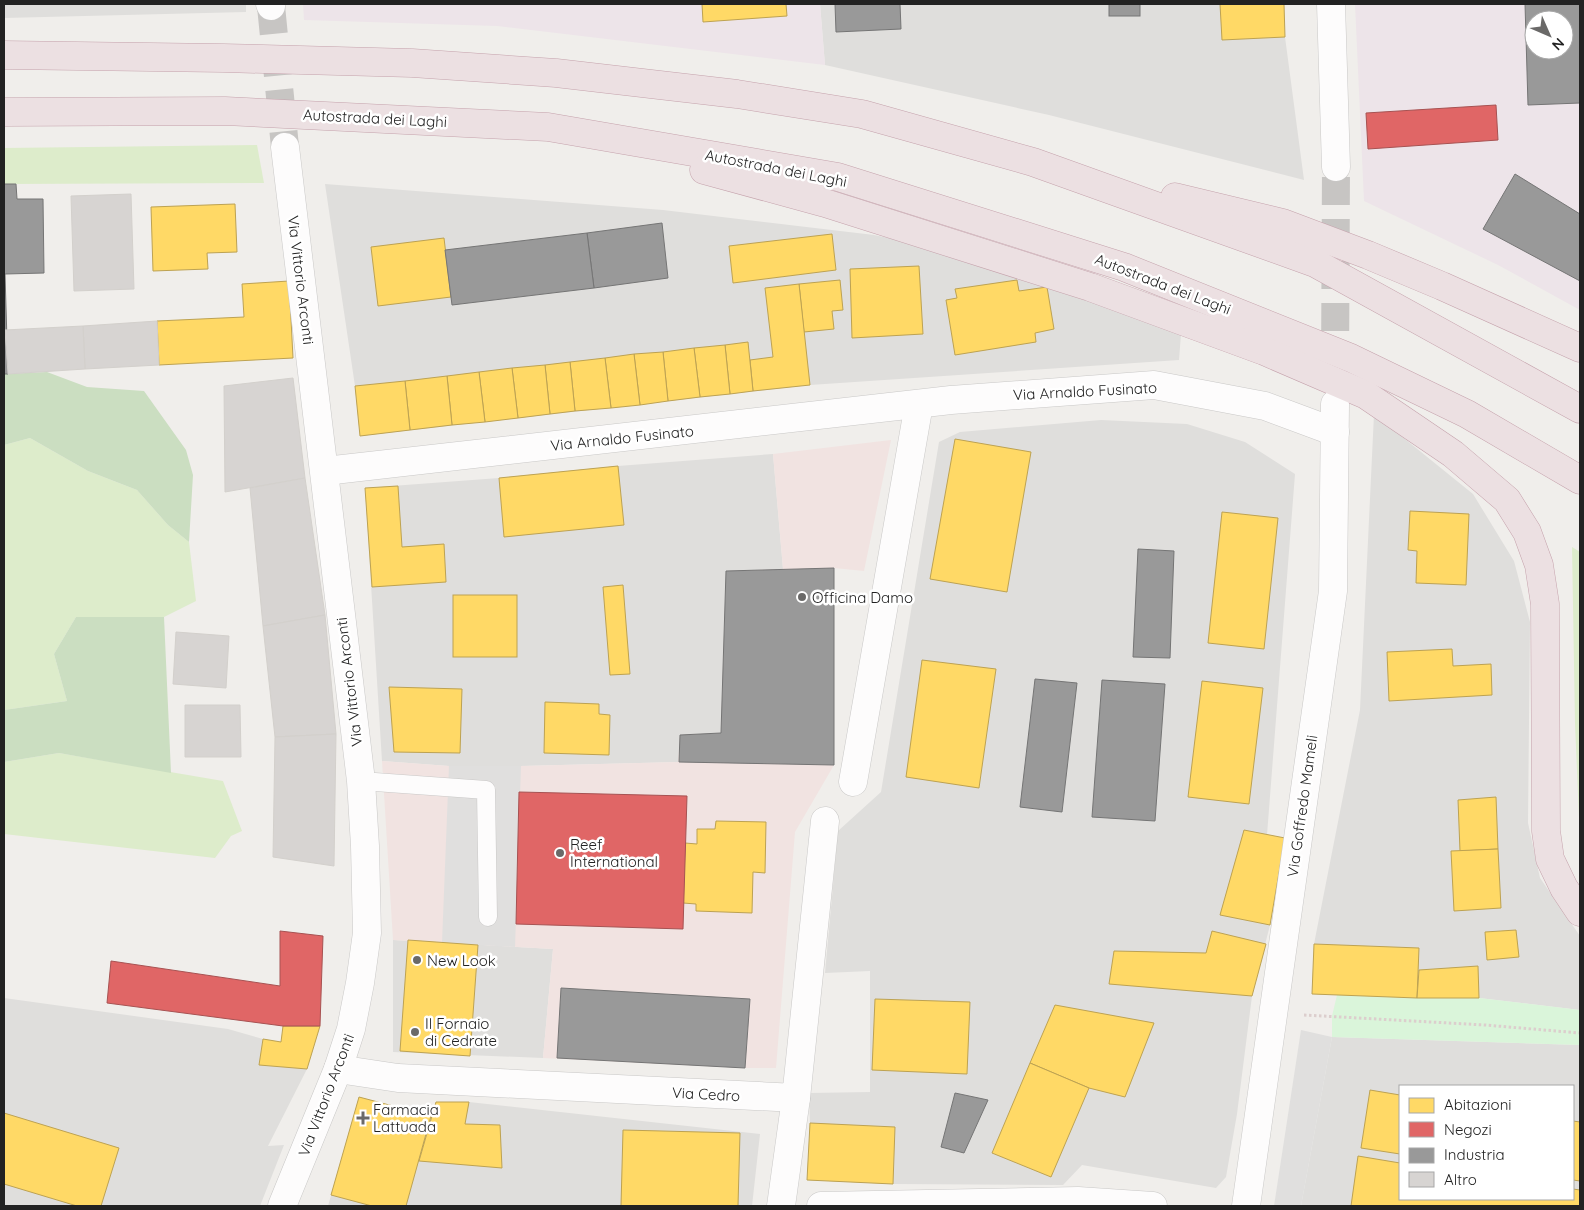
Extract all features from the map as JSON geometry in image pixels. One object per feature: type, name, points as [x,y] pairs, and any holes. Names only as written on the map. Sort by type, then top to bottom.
[{"type":"highway","points":[[4,55],[213,57],[412,63],[556,74],[737,94],[862,114],[1033,162],[1283,223],[1368,255],[1580,348]]},
{"type":"highway","name":"Autostrada dei Laghi","points":[[4,112],[225,111],[548,128],[838,177],[1124,267],[1351,358],[1467,414],[1580,480]]},
{"type":"highway","points":[[548,128],[825,203],[1099,290],[1264,351],[1366,395],[1453,454],[1507,500],[1527,532],[1539,565],[1546,604],[1546,832],[1550,859],[1564,888],[1580,912]]},
{"type":"highway","points":[[1033,162],[1314,263],[1580,409]]},
{"type":"street","points":[[1331,4],[1336,167]]},
{"type":"street","name":"Via Vittorio Arconti","points":[[282,1206],[338,1069],[351,1029],[367,933],[366,855],[361,781],[285,147]]},
{"type":"street","name":"Via Arnaldo Fusinato","points":[[325,471],[951,400],[1154,385],[1265,406],[1335,432]]},
{"type":"street","points":[[853,782],[919,404]]},
{"type":"street","name":"Via Goffredo Mameli","points":[[1246,1206],[1333,591],[1335,404]]},
{"type":"street","points":[[782,1206],[796,1098],[825,822]]},
{"type":"street","name":"Via Cedro","points":[[338,1069],[398,1078],[796,1098]]},
{"type":"street","points":[[821,1206],[1078,1201],[1153,1206]]},
{"type":"lane","points":[[361,781],[486,790],[488,917]]},
{"type":"path","points":[[1273,1013],[1485,1025],[1580,1033]]},
{"type":"shaded area","points":[[4,4],[246,4],[246,12],[4,18]]},
{"type":"shaded area","points":[[303,4],[820,4],[825,65],[497,26],[304,20]]},
{"type":"shaded area","points":[[820,4],[1284,4],[1285,37],[1304,180],[1049,115],[825,65]]},
{"type":"shaded area","points":[[1355,4],[1580,4],[1580,310],[1498,265],[1364,201]]},
{"type":"shaded area","points":[[325,184],[663,210],[874,235],[961,253],[1181,334],[1179,360],[810,385],[360,436],[355,386]]},
{"type":"shaded area","points":[[1374,414],[1473,494],[1514,561],[1530,622],[1528,823],[1540,878],[1580,936],[1580,1010],[1479,998],[1312,994],[1314,944],[1360,710]]},
{"type":"shaded area","points":[[1101,420],[1187,424],[1245,442],[1295,474],[1267,835],[1285,838],[1270,925],[1252,996],[1237,1114],[1226,1177],[1216,1188],[1082,1165],[1063,1185],[893,1184],[807,1180],[810,1123],[809,1093],[870,1092],[870,971],[825,973],[838,831],[881,792],[939,442],[960,432]]},
{"type":"shaded area","points":[[891,440],[864,571],[834,568],[834,765],[795,832],[776,1068],[543,1058],[553,949],[393,940],[382,761],[449,766],[678,762],[680,735],[721,733],[726,571],[783,569],[773,454]]},
{"type":"shaded area","points":[[773,454],[783,569],[726,571],[721,733],[679,762],[449,766],[382,761],[365,488]]},
{"type":"shaded area","points":[[449,766],[521,766],[515,947],[442,943]]},
{"type":"shaded area","points":[[393,940],[553,949],[543,1058],[393,1052]]},
{"type":"shaded area","points":[[4,998],[228,1029],[263,1039],[259,1065],[307,1069],[268,1146],[284,1145],[260,1206],[4,1206]]},
{"type":"shaded area","points":[[1301,1030],[1332,1037],[1301,1206],[1274,1206]]},
{"type":"shaded area","points":[[1332,1037],[1580,1045],[1580,1206],[1301,1206]]},
{"type":"shaded area","points":[[359,1097],[431,1116],[436,1102],[469,1102],[760,1134],[752,1206],[328,1206]]},
{"type":"green space","points":[[257,145],[264,183],[4,184],[4,148]]},
{"type":"green space","points":[[47,372],[87,387],[144,391],[186,450],[193,475],[189,542],[168,525],[137,490],[88,471],[30,438],[4,445],[4,374]]},
{"type":"green space","points":[[30,438],[88,471],[137,490],[168,525],[189,542],[196,601],[164,617],[76,617],[54,654],[67,701],[4,710],[4,445]]},
{"type":"green space","points":[[1572,547],[1580,552],[1580,841],[1575,724]]},
{"type":"green space","points":[[76,617],[164,617],[171,773],[59,753],[4,762],[4,710],[67,701],[54,654]]},
{"type":"green space","points":[[59,753],[223,781],[242,831],[231,836],[215,858],[4,834],[4,762]]},
{"type":"green space","points":[[1337,995],[1479,998],[1580,1010],[1580,1045],[1332,1037],[1332,1016]]},
{"type":"building: Abitazioni","points":[[702,4],[786,4],[787,16],[703,22]]},
{"type":"building: Abitazioni","points":[[1220,4],[1284,4],[1285,37],[1222,40]]},
{"type":"building: Abitazioni","points":[[235,204],[237,252],[207,253],[208,269],[153,271],[151,207]]},
{"type":"building: Abitazioni","points":[[832,234],[836,270],[733,283],[729,246]]},
{"type":"building: Abitazioni","points":[[444,238],[451,297],[378,306],[371,247]]},
{"type":"building: Abitazioni","points":[[919,266],[923,334],[852,338],[850,269]]},
{"type":"building: Abitazioni","points":[[840,280],[843,310],[832,311],[834,329],[804,332],[799,284]]},
{"type":"building: Abitazioni","points":[[1017,280],[1019,291],[1047,287],[1054,329],[1035,333],[1036,342],[955,355],[946,300],[957,298],[955,289]]},
{"type":"building: Abitazioni","points":[[289,281],[293,358],[159,365],[157,321],[244,317],[242,284]]},
{"type":"building: Abitazioni","points":[[799,284],[810,385],[753,391],[750,360],[773,357],[765,288]]},
{"type":"building: Abitazioni","points":[[748,342],[753,391],[730,394],[725,345]]},
{"type":"building: Abitazioni","points":[[725,345],[730,394],[700,397],[694,348]]},
{"type":"building: Abitazioni","points":[[694,348],[700,397],[668,401],[663,352]]},
{"type":"building: Abitazioni","points":[[663,352],[668,401],[640,405],[634,354]]},
{"type":"building: Abitazioni","points":[[634,354],[640,405],[611,408],[605,358]]},
{"type":"building: Abitazioni","points":[[605,358],[611,408],[575,411],[570,362]]},
{"type":"building: Abitazioni","points":[[570,362],[575,411],[550,414],[545,365]]},
{"type":"building: Abitazioni","points":[[545,365],[550,414],[518,418],[512,368]]},
{"type":"building: Abitazioni","points":[[512,368],[518,418],[485,422],[479,372]]},
{"type":"building: Abitazioni","points":[[479,372],[485,422],[452,425],[447,376]]},
{"type":"building: Abitazioni","points":[[447,376],[452,425],[410,430],[405,381]]},
{"type":"building: Abitazioni","points":[[405,381],[410,430],[360,436],[355,386]]},
{"type":"building: Abitazioni","points":[[955,439],[1031,452],[1007,592],[930,579]]},
{"type":"building: Abitazioni","points":[[618,466],[624,525],[504,537],[499,478]]},
{"type":"building: Abitazioni","points":[[398,486],[402,547],[444,544],[446,582],[372,587],[365,488]]},
{"type":"building: Abitazioni","points":[[1410,511],[1469,514],[1466,585],[1416,583],[1417,551],[1408,550]]},
{"type":"building: Abitazioni","points":[[1222,512],[1278,518],[1264,649],[1208,643]]},
{"type":"building: Abitazioni","points":[[623,585],[630,674],[610,675],[603,587]]},
{"type":"building: Abitazioni","points":[[453,595],[517,595],[517,657],[453,657]]},
{"type":"building: Abitazioni","points":[[1452,649],[1453,666],[1491,664],[1492,695],[1389,701],[1387,652]]},
{"type":"building: Abitazioni","points":[[922,660],[996,669],[979,788],[906,777]]},
{"type":"building: Abitazioni","points":[[1202,681],[1263,688],[1249,804],[1188,797]]},
{"type":"building: Abitazioni","points":[[389,687],[462,689],[460,753],[394,752]]},
{"type":"building: Abitazioni","points":[[545,702],[599,704],[599,714],[610,715],[609,755],[544,753]]},
{"type":"building: Abitazioni","points":[[1496,797],[1498,849],[1460,851],[1458,800]]},
{"type":"building: Abitazioni","points":[[716,821],[766,822],[765,873],[753,872],[752,913],[696,911],[696,904],[683,903],[685,843],[697,844],[697,829],[715,829]]},
{"type":"building: Abitazioni","points":[[1244,830],[1285,838],[1270,925],[1220,915]]},
{"type":"building: Abitazioni","points":[[1498,849],[1501,908],[1454,911],[1451,851]]},
{"type":"building: Abitazioni","points":[[1516,930],[1519,957],[1487,960],[1485,932]]},
{"type":"building: Abitazioni","points":[[1212,931],[1266,944],[1252,996],[1109,984],[1114,951],[1206,953]]},
{"type":"building: Abitazioni","points":[[408,940],[478,945],[470,1056],[400,1051]]},
{"type":"building: Abitazioni","points":[[1314,944],[1419,948],[1417,998],[1312,994]]},
{"type":"building: Abitazioni","points":[[1478,966],[1479,998],[1417,998],[1419,970]]},
{"type":"building: Abitazioni","points":[[875,999],[970,1002],[967,1074],[872,1070]]},
{"type":"building: Abitazioni","points":[[1055,1005],[1154,1023],[1125,1097],[1089,1088],[1030,1063]]},
{"type":"building: Abitazioni","points":[[283,1026],[320,1026],[307,1069],[259,1065],[263,1039],[281,1042]]},
{"type":"building: Abitazioni","points":[[1030,1063],[1089,1088],[1051,1177],[992,1153]]},
{"type":"building: Abitazioni","points":[[1370,1090],[1399,1095],[1399,1154],[1361,1148]]},
{"type":"building: Abitazioni","points":[[359,1097],[431,1116],[406,1206],[372,1206],[331,1195]]},
{"type":"building: Abitazioni","points":[[436,1102],[469,1102],[465,1124],[500,1125],[502,1168],[419,1161]]},
{"type":"building: Abitazioni","points":[[4,1113],[119,1148],[101,1206],[77,1206],[4,1184]]},
{"type":"building: Abitazioni","points":[[1574,1121],[1580,1122],[1580,1181],[1574,1180]]},
{"type":"building: Abitazioni","points":[[810,1123],[895,1127],[893,1184],[807,1180]]},
{"type":"building: Abitazioni","points":[[623,1130],[740,1133],[738,1206],[621,1206]]},
{"type":"building: Abitazioni","points":[[1358,1156],[1399,1163],[1399,1200],[1574,1200],[1574,1189],[1580,1190],[1580,1206],[1351,1206]]},
{"type":"building: Negozi","points":[[1496,105],[1498,140],[1368,149],[1366,113]]},
{"type":"building: Negozi","points":[[519,792],[687,796],[683,929],[516,924]]},
{"type":"building: Negozi","points":[[280,931],[323,936],[320,1026],[283,1026],[107,1003],[111,961],[280,986]]},
{"type":"building: Industria","points":[[835,4],[900,4],[901,29],[836,32]]},
{"type":"building: Industria","points":[[1109,4],[1140,4],[1140,16],[1109,16]]},
{"type":"building: Industria","points":[[1525,4],[1580,4],[1580,103],[1528,105],[1527,60],[1574,60],[1574,10],[1525,10]]},
{"type":"building: Industria","points":[[1515,174],[1580,214],[1580,281],[1483,229]]},
{"type":"building: Industria","points":[[4,184],[16,184],[17,199],[43,199],[44,273],[5,274],[8,374],[4,374]]},
{"type":"building: Industria","points":[[662,223],[668,278],[594,288],[587,233]]},
{"type":"building: Industria","points":[[587,233],[594,288],[452,305],[445,250]]},
{"type":"building: Industria","points":[[1138,549],[1174,551],[1170,658],[1133,657]]},
{"type":"building: Industria","points":[[834,568],[834,765],[679,762],[680,735],[721,733],[726,571]]},
{"type":"building: Industria","points":[[1035,679],[1077,683],[1062,812],[1020,807]]},
{"type":"building: Industria","points":[[1102,680],[1165,684],[1155,821],[1092,817]]},
{"type":"building: Industria","points":[[561,988],[750,999],[745,1068],[557,1058]]},
{"type":"building: Industria","points":[[955,1093],[988,1100],[964,1153],[941,1147]]},
{"type":"building: Altro","points":[[131,194],[134,289],[74,291],[71,196]]},
{"type":"building: Altro","points":[[157,321],[159,365],[85,369],[83,326]]},
{"type":"building: Altro","points":[[83,326],[85,369],[8,374],[5,330]]},
{"type":"building: Altro","points":[[293,378],[305,478],[225,492],[224,386]]},
{"type":"building: Altro","points":[[305,478],[325,615],[263,626],[250,488]]},
{"type":"building: Altro","points":[[325,615],[336,734],[275,737],[263,626]]},
{"type":"building: Altro","points":[[176,632],[229,636],[226,688],[173,684]]},
{"type":"building: Altro","points":[[185,705],[240,705],[241,757],[185,757]]},
{"type":"building: Altro","points":[[336,734],[334,866],[273,857],[275,737]]},
{"type":"tunnel","points":[[271,6],[285,147]]},
{"type":"tunnel","points":[[1335,373],[1336,167]]},
{"type":"place","name":"Officina Damo","points":[[802,597]]},
{"type":"place","name":"Reef International","points":[[560,853]]},
{"type":"place","name":"New Look","points":[[417,960]]},
{"type":"place","name":"Il Fornaio di Cedrate","points":[[415,1032]]},
{"type":"place","name":"Farmacia Lattuada","points":[[363,1118]]}]
